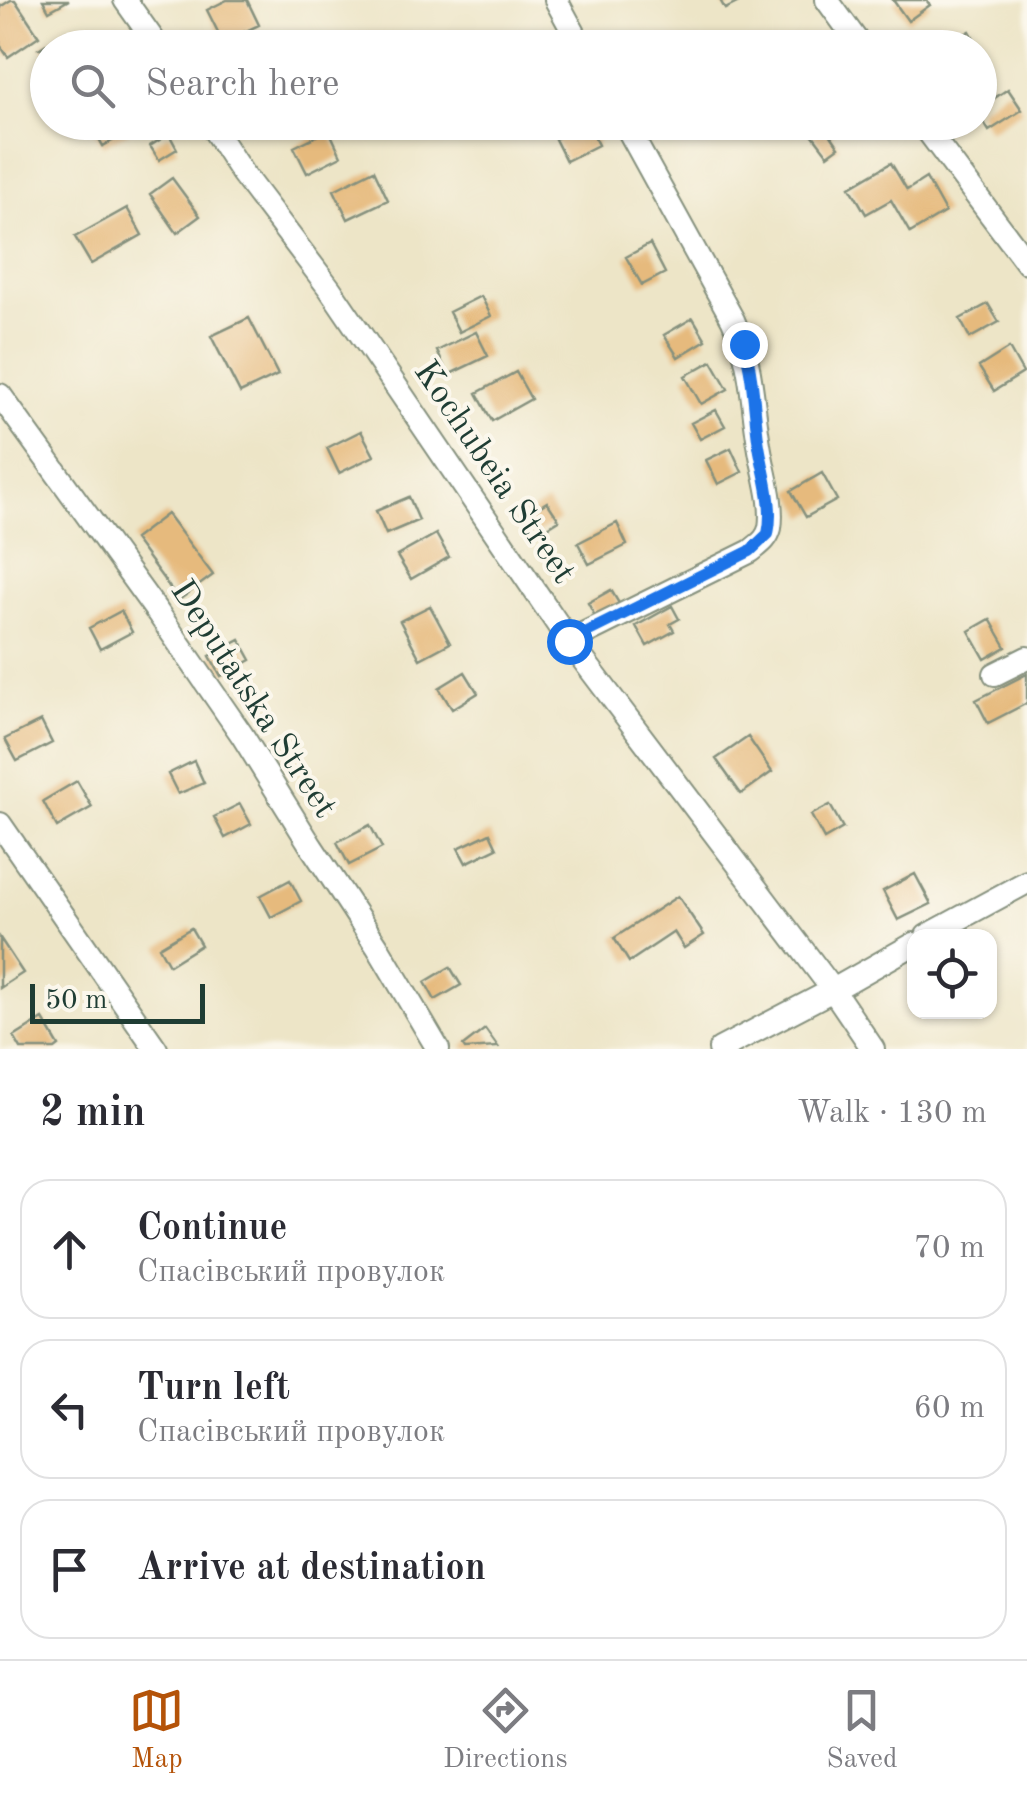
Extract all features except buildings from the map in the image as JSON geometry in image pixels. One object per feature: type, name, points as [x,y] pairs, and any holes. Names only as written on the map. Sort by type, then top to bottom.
[{"type":"street","points":[[126,0],[147,30]]},
{"type":"street","points":[[556,0],[572,30]]},
{"type":"street","points":[[828,0],[849,30]]},
{"type":"street","name":"Kochubeia Street","points":[[221,140],[330,288],[569,641],[833,990],[873,1049]]},
{"type":"street","points":[[569,641],[750,551],[764,541],[770,525],[744,344],[634,140]]},
{"type":"street","points":[[935,140],[1027,263]]},
{"type":"street","name":"Deputatska Street","points":[[0,395],[242,735],[438,1049]]},
{"type":"street","points":[[995,674],[1027,658]]},
{"type":"street","points":[[0,824],[156,1049]]},
{"type":"street","points":[[941,929],[1027,882]]},
{"type":"street","points":[[720,1049],[907,948]]},
{"type":"route","points":[[569,641],[764,541],[771,514],[744,344]]}]
